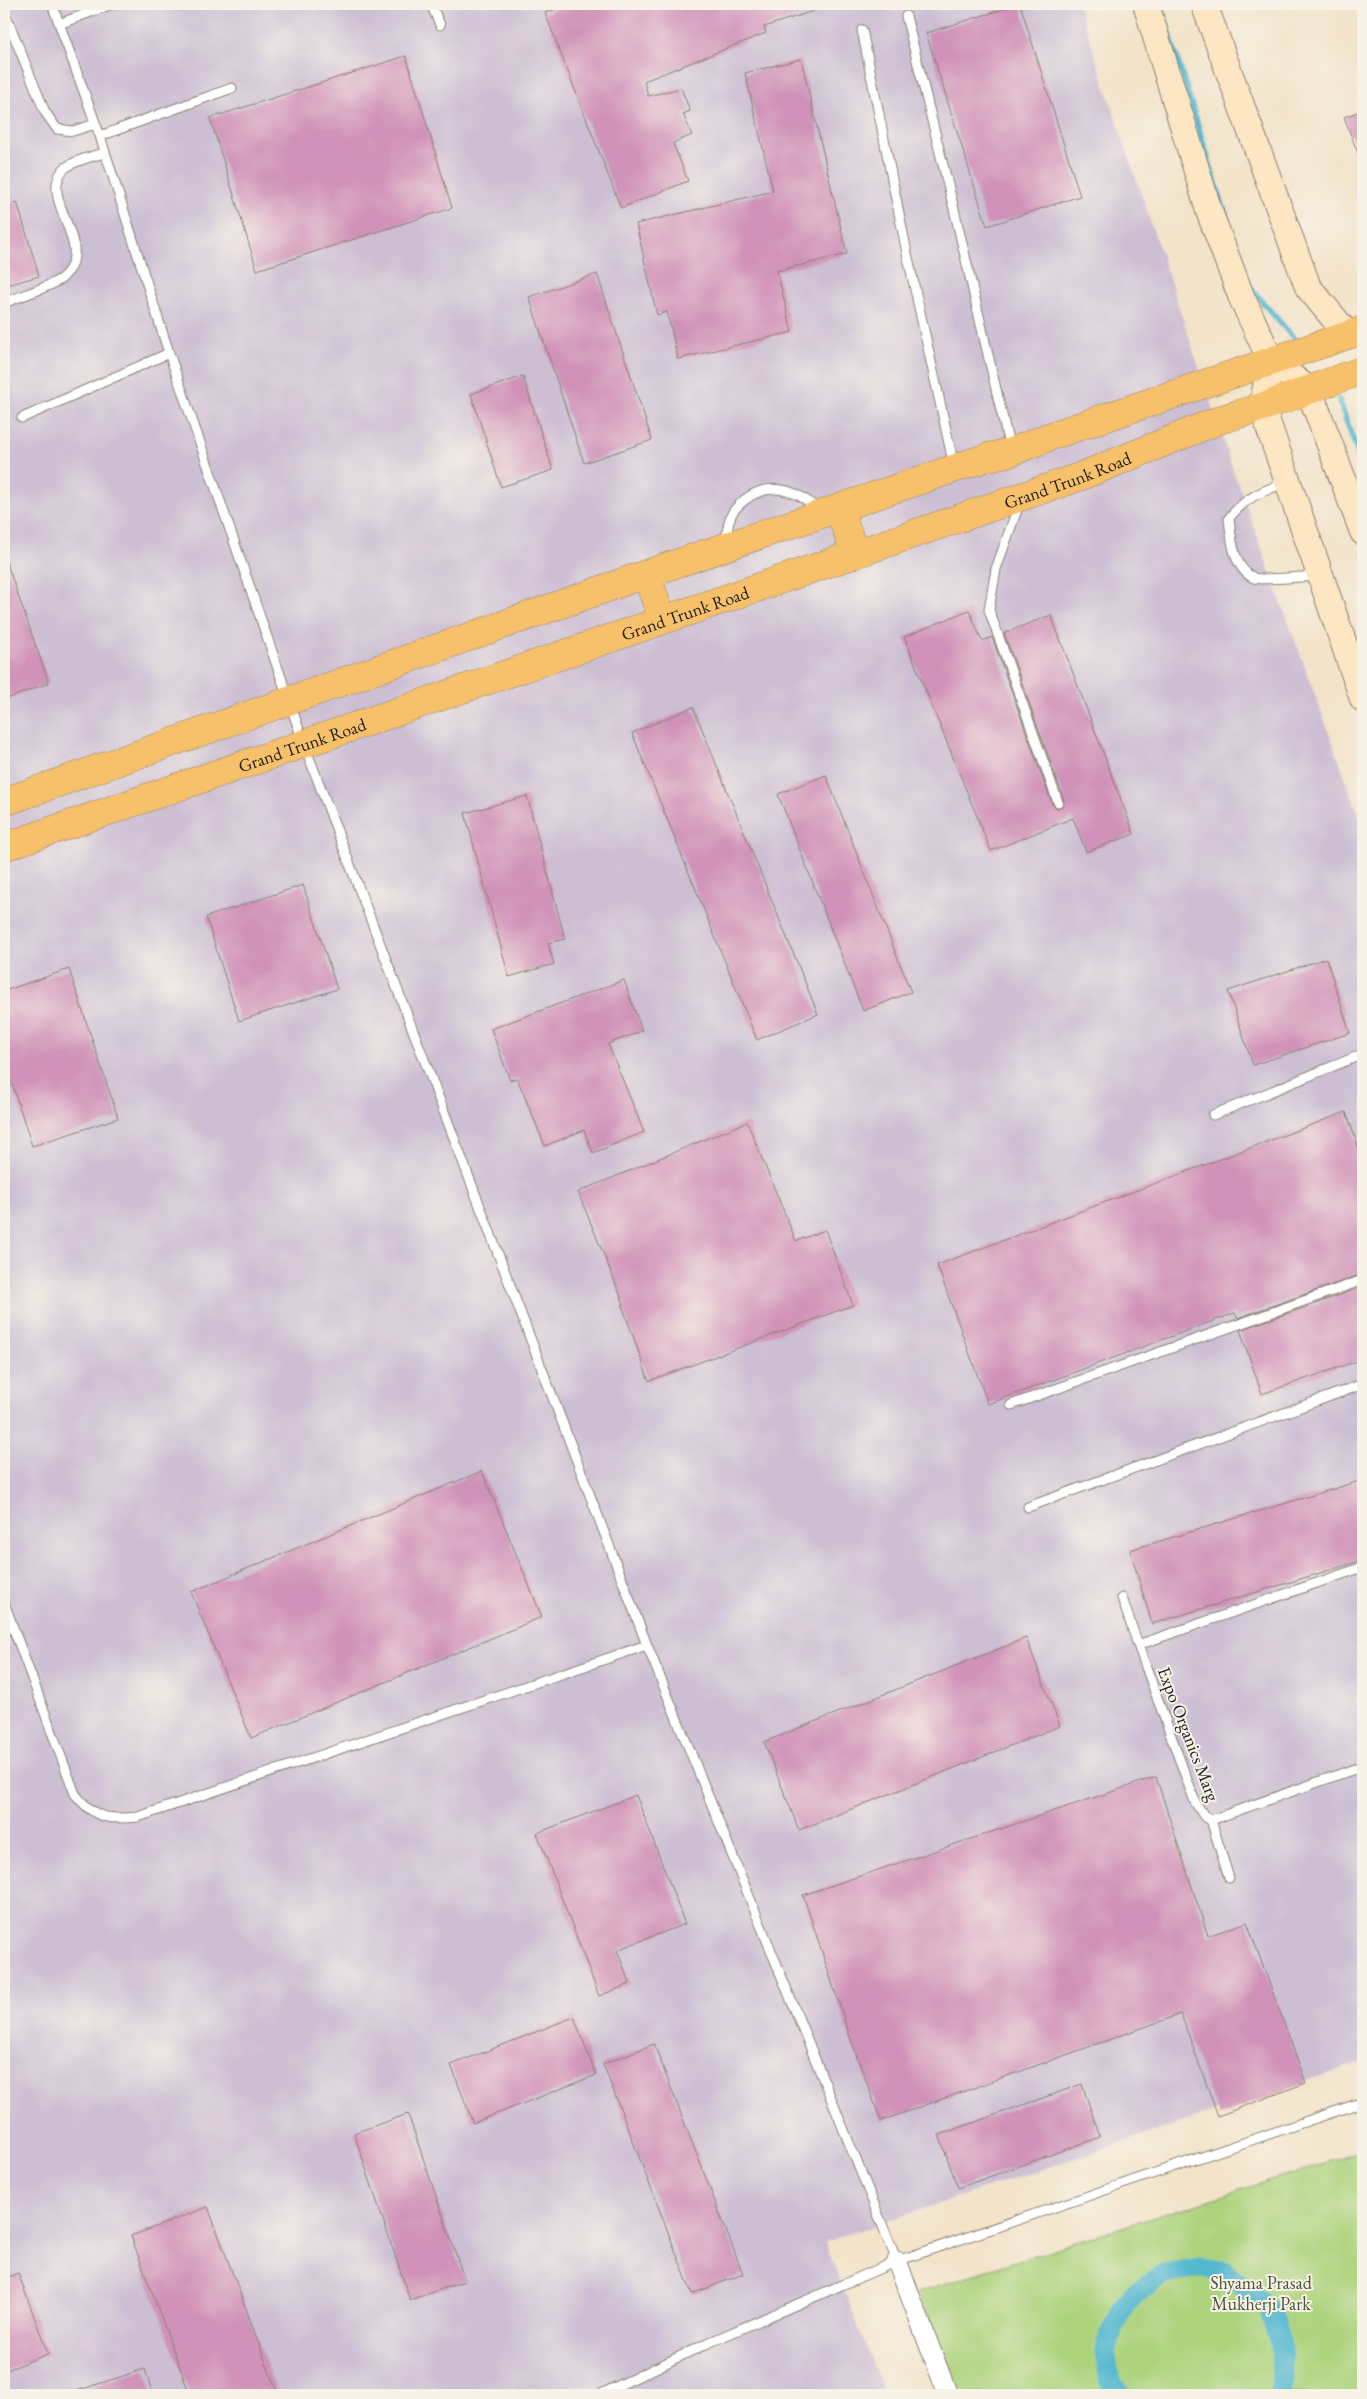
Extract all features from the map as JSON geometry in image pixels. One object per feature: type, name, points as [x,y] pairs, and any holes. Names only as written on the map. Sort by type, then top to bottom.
[{"type":"highway","points":[[4,802],[726,546],[1011,452],[1051,436],[1356,333]]},
{"type":"highway","name":"Grand Trunk Road","points":[[4,847],[1079,477],[1222,419],[1262,408],[1363,370]]},
{"type":"highway","points":[[830,511],[854,554]]},
{"type":"highway","points":[[646,574],[663,620]]},
{"type":"street","points":[[1146,4],[1209,211],[1241,296],[1271,362],[1309,390],[1363,532]]},
{"type":"street","points":[[1204,4],[1308,287],[1356,333]]},
{"type":"street","points":[[1271,362],[1262,408],[1363,698]]},
{"type":"street","points":[[897,2262],[948,2395]]},
{"type":"lane","points":[[52,4],[100,136],[169,352],[304,744],[647,1646],[897,2262]]},
{"type":"lane","points":[[60,24],[112,4]]},
{"type":"lane","points":[[431,4],[440,25]]},
{"type":"lane","points":[[4,11],[45,112],[57,129],[73,131],[95,124]]},
{"type":"lane","points":[[906,16],[955,213],[1011,452]]},
{"type":"lane","points":[[862,30],[907,253],[955,469]]},
{"type":"lane","points":[[100,136],[232,88]]},
{"type":"lane","points":[[4,303],[63,278],[74,263],[74,243],[59,200],[58,184],[63,170],[77,162],[105,152]]},
{"type":"lane","points":[[22,418],[169,352]]},
{"type":"lane","points":[[1288,482],[1252,495],[1240,504],[1228,518],[1234,550],[1245,571],[1255,578],[1319,576]]},
{"type":"lane","points":[[726,546],[728,526],[736,507],[759,492],[784,488],[830,511]]},
{"type":"lane","points":[[1022,497],[996,569],[989,610],[1058,802]]},
{"type":"lane","points":[[1213,1115],[1363,1054]]},
{"type":"lane","points":[[1011,1405],[1363,1280]]},
{"type":"lane","points":[[1028,1507],[1363,1384]]},
{"type":"lane","points":[[1138,1645],[1363,1567]]},
{"type":"lane","name":"Expo Organics Marg","points":[[1122,1598],[1195,1802],[1204,1816],[1211,1820],[1363,1766]]},
{"type":"lane","points":[[4,1603],[75,1794],[85,1807],[98,1816],[116,1819],[138,1818],[647,1646]]},
{"type":"lane","points":[[1211,1820],[1229,1878]]},
{"type":"lane","points":[[599,2395],[708,2343],[897,2262],[1363,2102]]},
{"type":"shaded area","points":[[4,4],[1078,4],[1234,473],[1363,826],[1363,2062],[825,2242],[885,2395],[4,2395]]},
{"type":"green space","name":"Shyama Prasad Mukherji Park","points":[[1363,2151],[1363,2395],[959,2395],[918,2292]]},
{"type":"building","points":[[569,4],[825,4],[826,7],[764,27],[766,33],[644,81],[648,96],[681,88],[690,111],[683,114],[692,135],[673,143],[688,181],[621,208],[545,13]]},
{"type":"building","points":[[1020,4],[1080,196],[987,226],[926,33]]},
{"type":"building","points":[[406,56],[452,208],[257,270],[210,118]]},
{"type":"building","points":[[801,59],[847,254],[777,271],[792,332],[678,359],[667,312],[657,315],[636,224],[773,191],[745,73]]},
{"type":"building","points":[[1363,110],[1363,164],[1362,164],[1344,117]]},
{"type":"building","points":[[17,202],[39,276],[4,286],[4,206]]},
{"type":"building","points":[[597,274],[652,440],[584,463],[529,297]]},
{"type":"building","points":[[523,376],[553,470],[501,487],[471,394]]},
{"type":"building","points":[[4,561],[6,561],[49,683],[4,700]]},
{"type":"building","points":[[969,610],[982,641],[992,637],[1052,804],[1057,808],[1063,806],[1064,800],[1004,633],[1051,615],[1134,834],[1086,852],[1073,818],[991,851],[904,637]]},
{"type":"building","points":[[693,707],[818,1014],[757,1040],[632,733]]},
{"type":"building","points":[[826,775],[911,992],[863,1011],[778,794]]},
{"type":"building","points":[[527,796],[565,939],[548,943],[554,964],[509,977],[465,813]]},
{"type":"building","points":[[303,885],[337,989],[239,1021],[206,917]]},
{"type":"building","points":[[1326,958],[1350,1033],[1253,1065],[1228,991]]},
{"type":"building","points":[[69,969],[118,1118],[32,1146],[4,1059],[4,991]]},
{"type":"building","points":[[624,980],[642,1031],[608,1044],[644,1132],[593,1153],[584,1130],[545,1146],[517,1078],[510,1080],[491,1029]]},
{"type":"building","points":[[1346,1112],[1363,1160],[1363,1274],[1237,1318],[1235,1313],[988,1404],[937,1265]]},
{"type":"building","points":[[747,1122],[796,1241],[825,1230],[853,1305],[649,1381],[622,1305],[624,1304],[578,1192]]},
{"type":"building","points":[[1363,1287],[1363,1359],[1262,1394],[1240,1330]]},
{"type":"building","points":[[482,1471],[542,1617],[251,1738],[191,1592]]},
{"type":"building","points":[[1363,1480],[1363,1560],[1152,1624],[1130,1550]]},
{"type":"building","points":[[1026,1638],[1060,1726],[799,1830],[764,1742]]},
{"type":"building","points":[[1156,1777],[1208,1936],[1247,1922],[1306,2083],[1218,2116],[1181,2014],[881,2121],[851,2040],[803,1895]]},
{"type":"building","points":[[636,1795],[685,1924],[617,1950],[630,1984],[599,1996],[537,1833]]},
{"type":"building","points":[[574,2017],[596,2075],[473,2123],[451,2065]]},
{"type":"building","points":[[654,2044],[743,2274],[692,2294],[603,2064]]},
{"type":"building","points":[[1082,2084],[1100,2137],[958,2188],[939,2135]]},
{"type":"building","points":[[408,2114],[465,2281],[410,2300],[354,2133]]},
{"type":"building","points":[[208,2207],[278,2395],[190,2395],[131,2236]]},
{"type":"building","points":[[18,2273],[48,2354],[4,2371],[4,2279]]},
{"type":"building","points":[[145,2369],[153,2395],[74,2395],[73,2392]]},
{"type":"waterway","points":[[1160,4],[1233,239]]},
{"type":"waterway","points":[[1248,285],[1296,341]]},
{"type":"waterway","points":[[1339,400],[1363,467]]},
{"type":"waterway","points":[[1119,2395],[1110,2382],[1105,2352],[1114,2323],[1131,2296],[1164,2274],[1200,2268],[1226,2272],[1269,2309],[1281,2345],[1282,2380],[1279,2395]]}]
